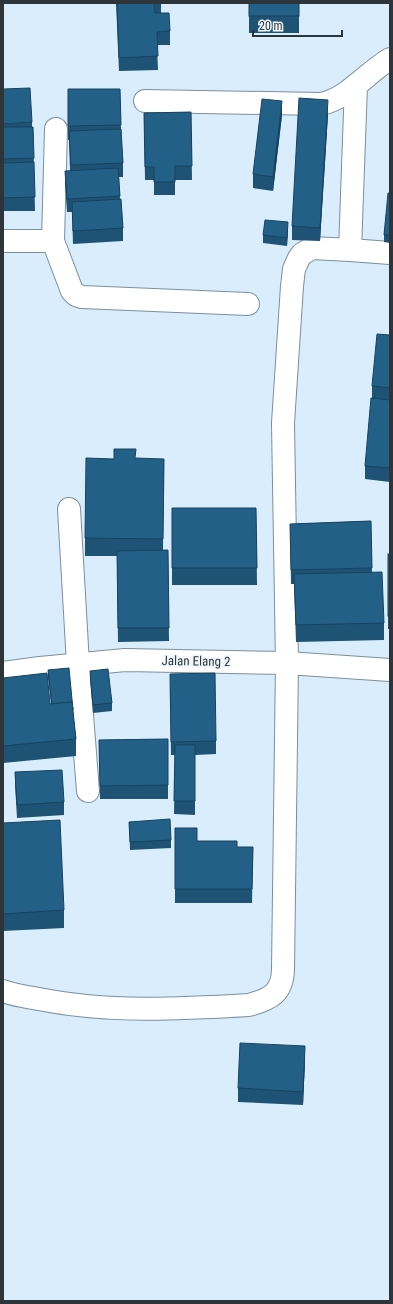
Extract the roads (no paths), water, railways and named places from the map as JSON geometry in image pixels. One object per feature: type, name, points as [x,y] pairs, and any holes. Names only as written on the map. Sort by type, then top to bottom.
[{"type":"street","points":[[145,101],[321,104],[330,102],[356,85],[390,59]]},
{"type":"street","points":[[350,250],[356,85]]},
{"type":"street","points":[[56,129],[53,241],[72,291],[76,295],[82,297],[248,304]]},
{"type":"street","points":[[3,241],[53,241]]},
{"type":"street","points":[[3,991],[60,1003],[91,1007],[182,1009],[249,1005],[258,1003],[273,995],[279,988],[282,981],[283,970],[287,663],[283,423],[294,269],[302,254],[312,248],[390,253]]},
{"type":"street","points":[[69,509],[78,664],[88,791]]},
{"type":"street","name":"Jalan Elang 2","points":[[3,673],[125,660],[287,663],[390,670]]}]
